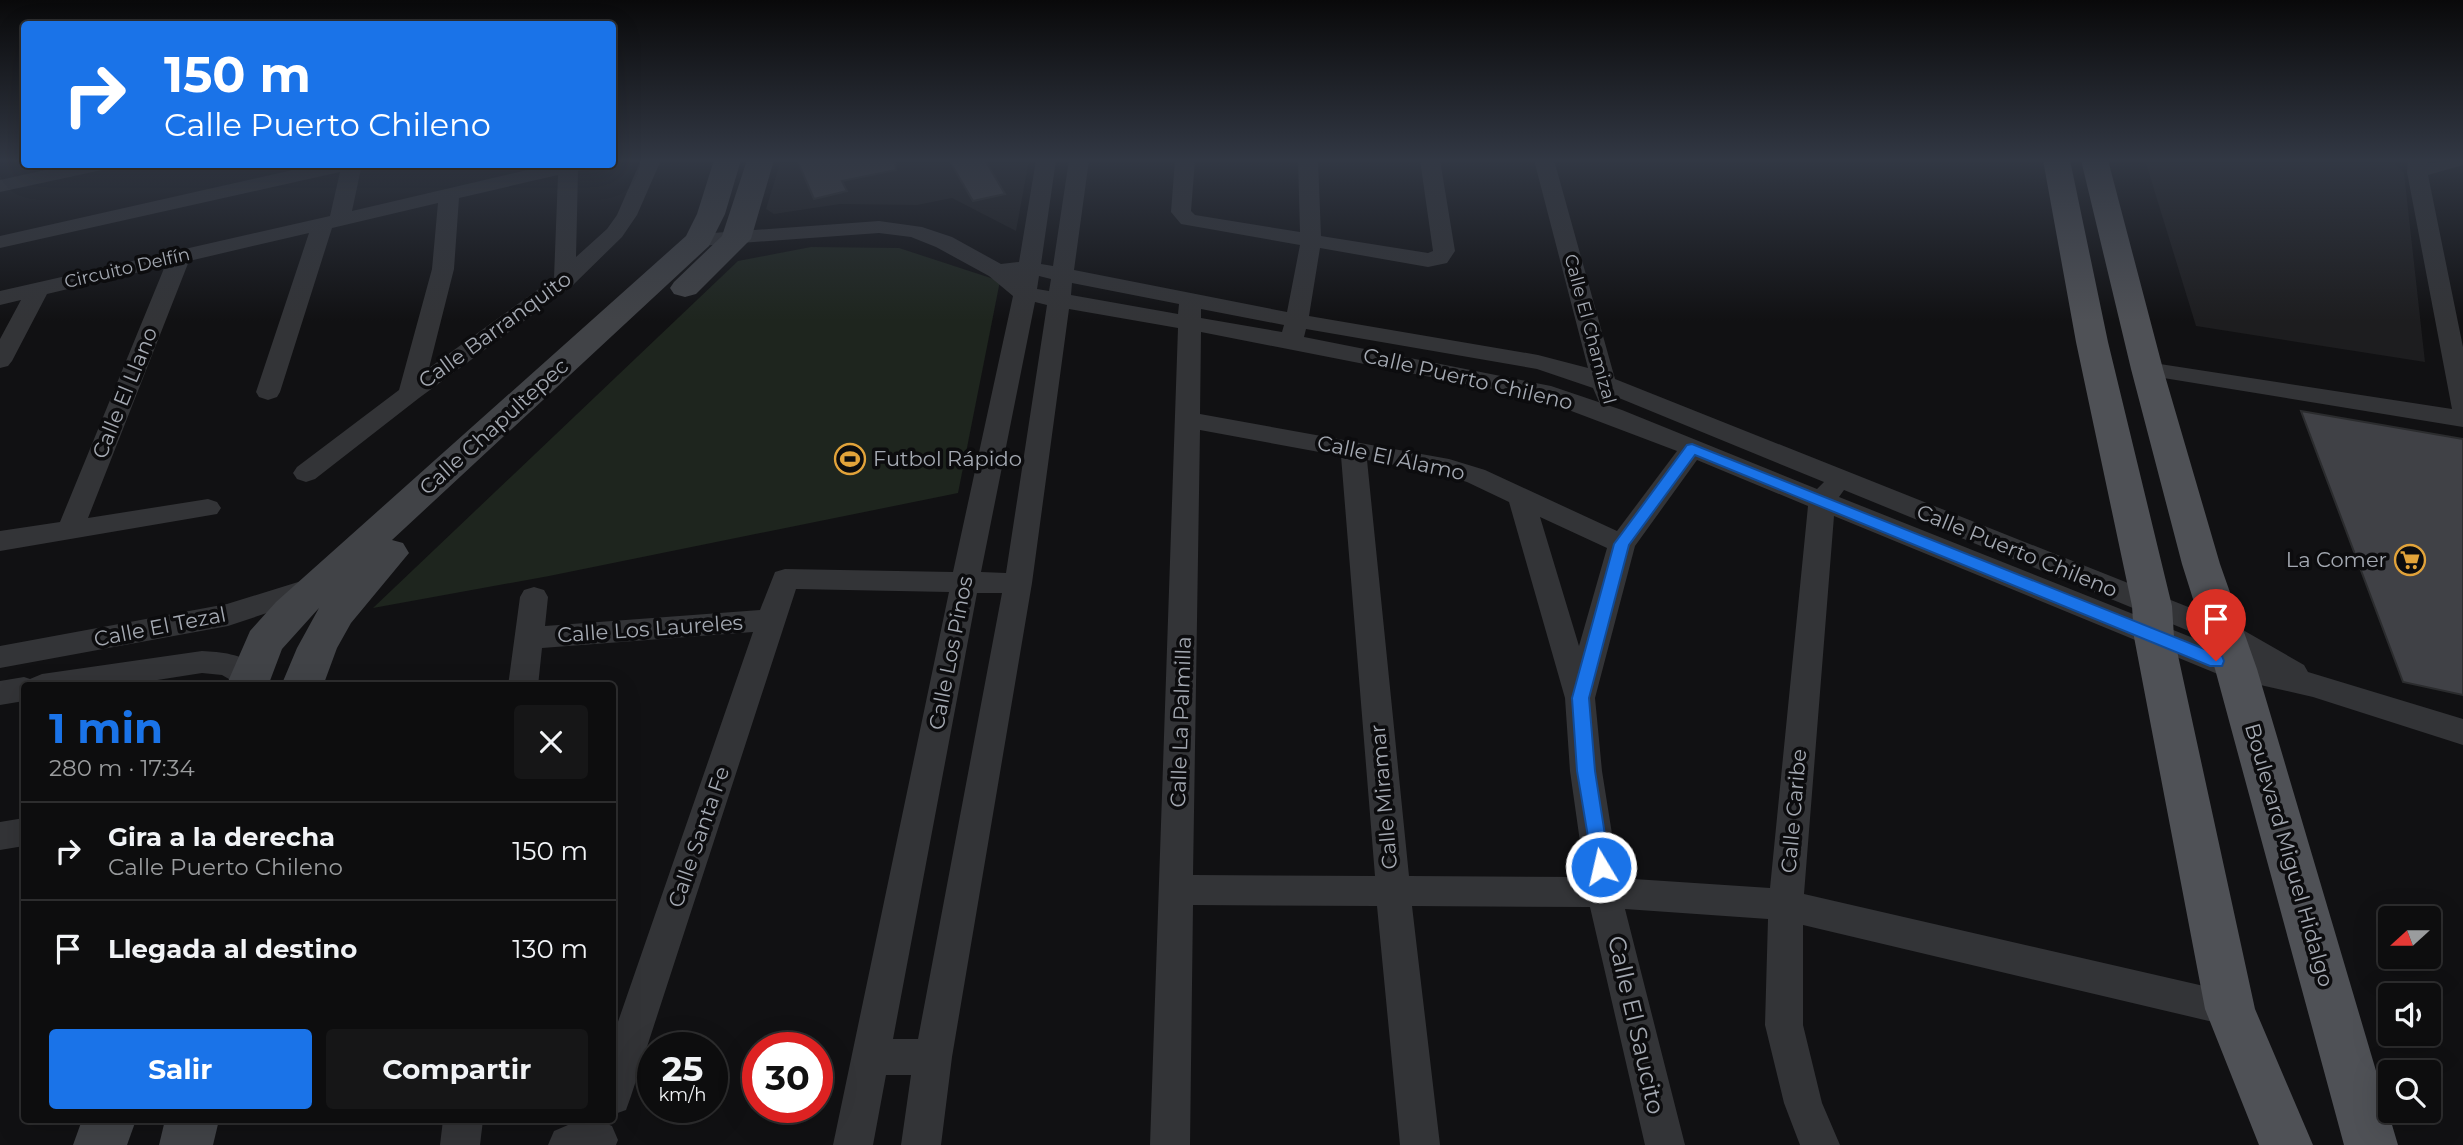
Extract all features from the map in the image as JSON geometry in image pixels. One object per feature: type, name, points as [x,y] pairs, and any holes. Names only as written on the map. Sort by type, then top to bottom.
[{"type":"main road","points":[[2066,213],[2153,621],[2230,1009],[2286,1145]]},
{"type":"main road","name":"Boulevard Miguel Hidalgo","points":[[2107,213],[2202,564],[2231,651],[2371,1145]]},
{"type":"main road","points":[[2072,243],[2116,251]]},
{"type":"street","points":[[0,242],[128,213]]},
{"type":"street","points":[[268,392],[334,213]]},
{"type":"street","name":"Circuito Delfín","points":[[0,298],[364,213]]},
{"type":"street","points":[[410,393],[443,269],[448,213]]},
{"type":"street","points":[[565,280],[570,213]]},
{"type":"street","name":"Calle Barranquito","points":[[306,473],[565,280],[615,233],[628,213]]},
{"type":"street","name":"Calle Chapultepec","points":[[248,682],[264,642],[317,586],[699,240],[711,213]]},
{"type":"street","points":[[736,239],[744,213]]},
{"type":"street","name":"Calle Los Pinos","points":[[853,1145],[1027,281],[1038,213]]},
{"type":"street","points":[[921,1145],[933,1057],[1018,583],[1072,213]]},
{"type":"street","points":[[1182,213],[1188,220],[1429,260],[1439,258],[1444,251],[1438,213]]},
{"type":"street","points":[[1294,331],[1311,241],[1310,213]]},
{"type":"street","name":"Calle El Chamizal","points":[[1559,213],[1613,416]]},
{"type":"street","points":[[2426,213],[2463,407]]},
{"type":"street","name":"Calle Puerto Chileno","points":[[699,240],[879,227],[915,231],[944,242],[997,271],[1027,281],[1294,331],[1542,391],[1613,416],[1692,449],[1830,490]]},
{"type":"street","name":"Calle Chapultepec","points":[[304,682],[317,646],[337,609],[363,577],[736,239]]},
{"type":"street","name":"Calle El Llano","points":[[70,530],[180,256]]},
{"type":"street","points":[[0,361],[38,289]]},
{"type":"street","name":"Calle La Palmilla","points":[[1170,1145],[1189,420],[1189,311]]},
{"type":"street","name":"Calle Puerto Chileno","points":[[1294,331],[1538,362],[1605,384],[1830,490],[2313,685],[2463,732]]},
{"type":"street","points":[[2147,369],[2463,419]]},
{"type":"street","name":"Calle El Álamo","points":[[1189,420],[1440,465],[1476,476],[1622,544]]},
{"type":"street","name":"Calle Miramar","points":[[1353,449],[1392,891],[1420,1145]]},
{"type":"street","name":"Calle El Saucito","points":[[1580,698],[1622,544],[1692,449]]},
{"type":"street","name":"Calle Caribe","points":[[1820,1145],[1803,1103],[1784,1025],[1786,905],[1830,490]]},
{"type":"street","name":"Calle El Saucito","points":[[1521,497],[1580,698],[1586,771],[1604,891],[1665,1145]]},
{"type":"street","points":[[0,541],[208,508]]},
{"type":"street","name":"Calle Santa Fe","points":[[616,1084],[785,579],[965,582]]},
{"type":"street","points":[[965,582],[1018,583]]},
{"type":"street","name":"Calle El Tezal","points":[[0,657],[228,615],[282,600],[317,586]]},
{"type":"street","points":[[524,682],[534,597]]},
{"type":"street","name":"Calle Los Laureles","points":[[529,638],[772,620]]},
{"type":"street","name":"Calle El Tezal","points":[[69,682],[202,662],[228,664],[248,682]]},
{"type":"street","points":[[0,693],[21,690]]},
{"type":"street","points":[[0,836],[21,832]]},
{"type":"street","points":[[1176,890],[1604,891],[1786,905],[2230,1009]]},
{"type":"street","points":[[871,1057],[933,1057]]},
{"type":"street","points":[[100,1145],[108,1123]]},
{"type":"street","points":[[186,1145],[191,1123]]},
{"type":"street","points":[[460,1145],[463,1123]]},
{"type":"shaded area","points":[[982,213],[1019,213],[1016,231]]},
{"type":"shaded area","points":[[2161,213],[2408,213],[2425,362],[2196,326]]},
{"type":"shaded area","points":[[811,247],[899,248],[1000,281],[958,493],[549,576],[373,608],[738,261]]},
{"type":"building","name":"La Comer","points":[[2301,411],[2463,439],[2463,695],[2403,682]]},
{"type":"place","name":"Futbol Rápido","points":[[850,459]]},
{"type":"place","name":"La Comer","points":[[2410,560]]},
{"type":"route","points":[[1601,867],[1586,771],[1580,698],[1622,544],[1692,449],[2216,661]]}]
